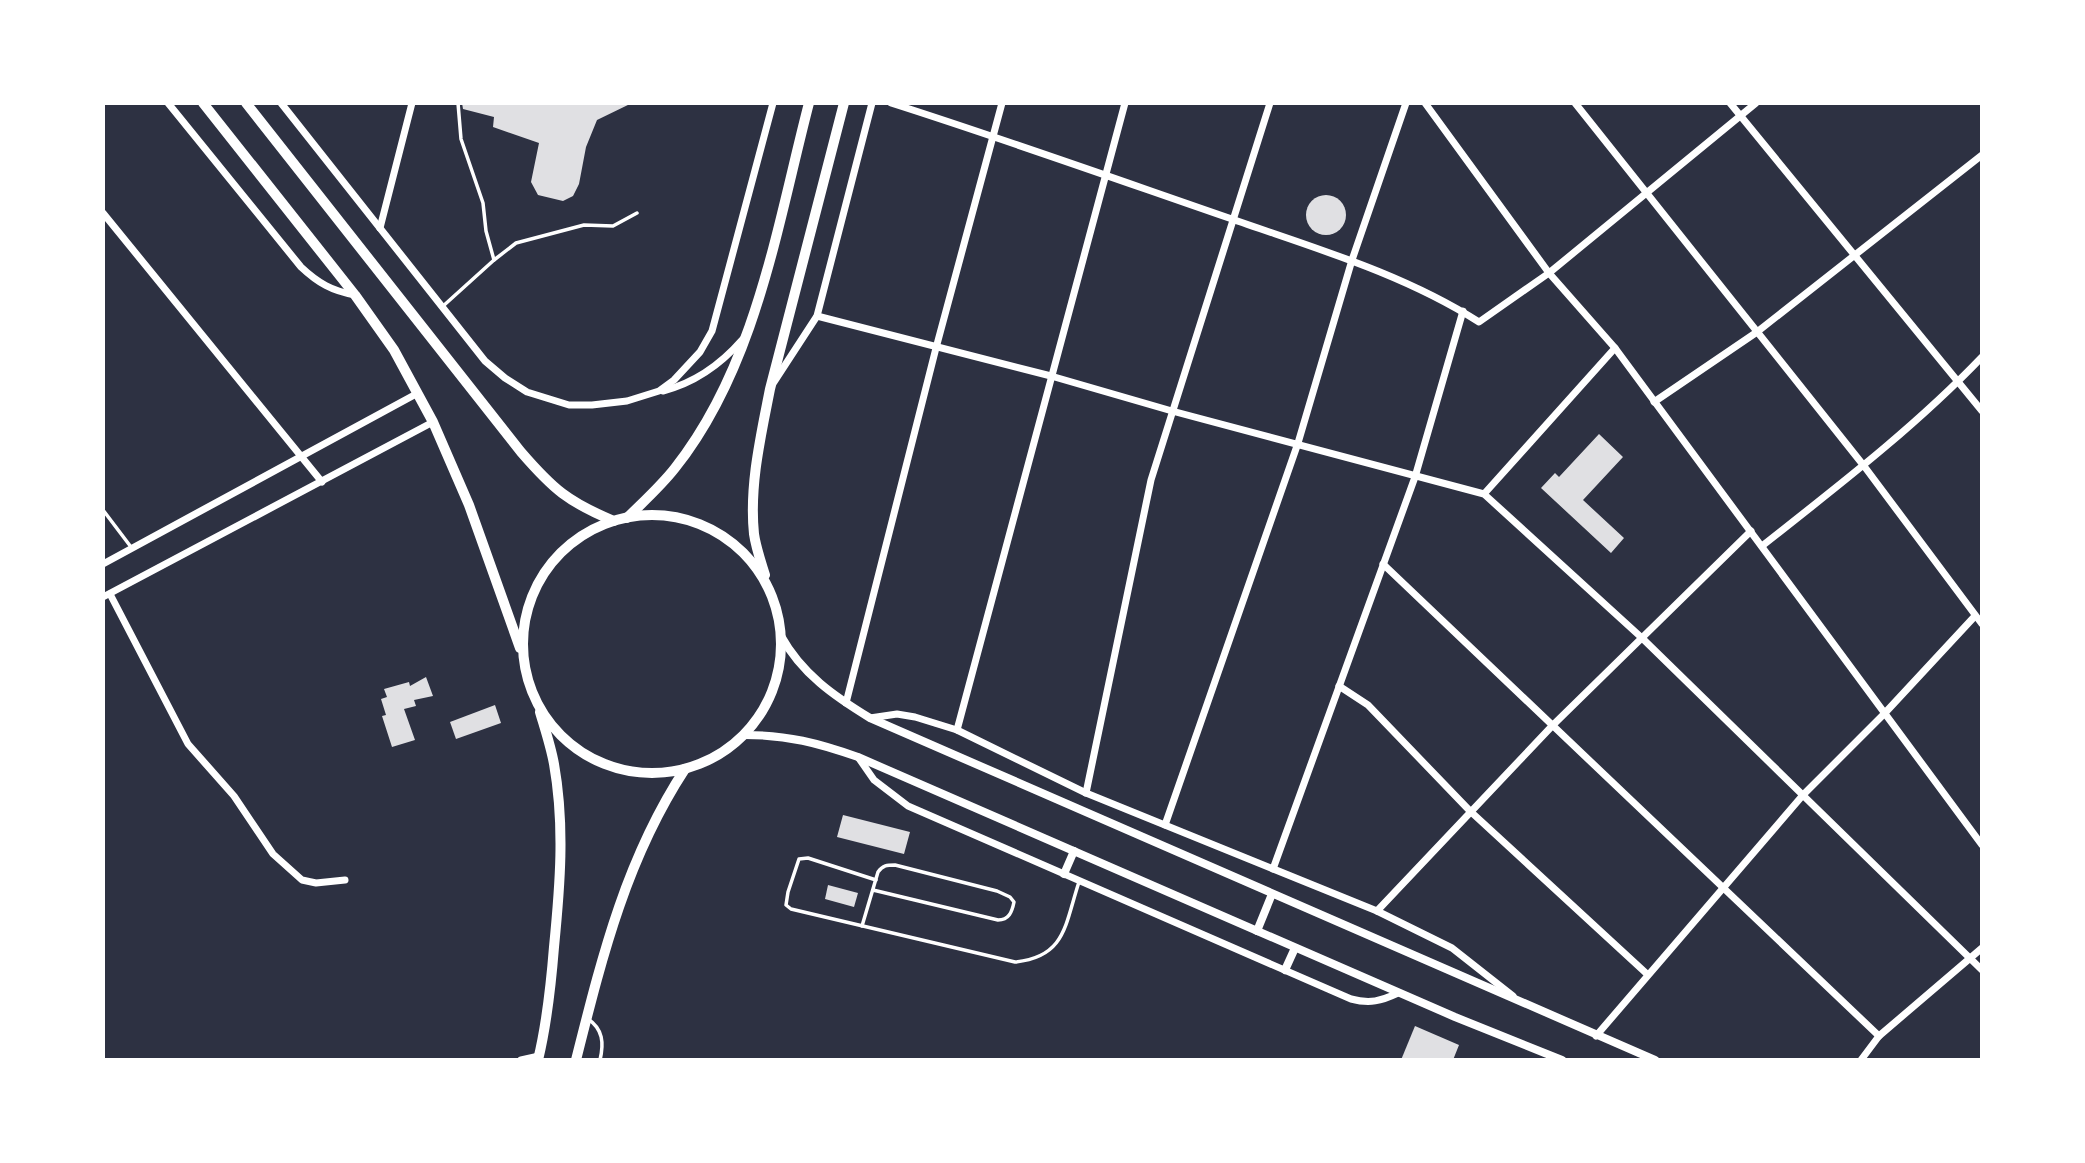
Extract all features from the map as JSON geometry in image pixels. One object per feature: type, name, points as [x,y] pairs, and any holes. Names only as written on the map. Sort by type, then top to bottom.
[{"type":"main road","points":[[203,103],[355,295],[394,350],[433,422],[469,505],[537,702],[554,761],[562,838],[561,872],[551,982],[539,1058]]},
{"type":"main road","points":[[246,103],[521,452],[558,492],[576,504],[614,521]]},
{"type":"main road","points":[[627,518],[675,468],[700,433],[733,371],[747,334],[809,103]]},
{"type":"main road","points":[[537,702],[546,717],[569,743],[599,762],[632,772],[650,774],[685,769],[711,760],[745,735],[774,690],[780,663],[781,636],[778,614],[754,535],[753,514],[762,434],[770,389],[844,103]]},
{"type":"main road","points":[[525,666],[523,649],[526,616],[538,584],[557,557],[570,545],[583,535],[614,521],[651,516],[674,517],[705,527],[732,543],[744,554],[754,565],[770,593]]},
{"type":"main road","points":[[576,1060],[615,916],[632,867],[656,816],[685,769]]},
{"type":"street","points":[[168,103],[301,267],[335,292],[355,295]]},
{"type":"street","points":[[281,103],[485,361],[516,385],[546,399],[569,405],[627,401],[678,387],[711,369],[727,357],[747,334]]},
{"type":"street","points":[[380,228],[412,103]]},
{"type":"street","points":[[659,391],[686,368],[700,352],[712,331],[773,103]]},
{"type":"street","points":[[770,389],[817,316],[872,103]]},
{"type":"street","points":[[891,103],[1352,260],[1439,297],[1479,322],[1549,273],[1756,103]]},
{"type":"street","points":[[846,703],[936,348],[1002,103]]},
{"type":"street","points":[[957,730],[1125,103]]},
{"type":"street","points":[[1086,793],[1152,480],[1270,103]]},
{"type":"street","points":[[1165,825],[1298,443],[1352,260],[1406,103]]},
{"type":"street","points":[[1425,103],[1549,273],[1615,348],[1982,845]]},
{"type":"street","points":[[1575,103],[1864,466],[1982,624]]},
{"type":"street","points":[[1730,103],[1982,411]]},
{"type":"street","points":[[1654,402],[1758,332],[1982,155]]},
{"type":"street","points":[[104,214],[322,482]]},
{"type":"street","points":[[1273,869],[1415,477],[1463,312]]},
{"type":"street","points":[[817,316],[1051,376],[1484,494],[1642,638],[1982,970]]},
{"type":"street","points":[[1484,494],[1615,348]]},
{"type":"street","points":[[1762,546],[1864,466],[1982,357]]},
{"type":"street","points":[[103,564],[418,393]]},
{"type":"street","points":[[345,880],[316,883],[302,880],[273,854],[246,811],[197,757],[181,734],[107,596],[433,422]]},
{"type":"street","points":[[1377,911],[1553,725],[1751,531]]},
{"type":"street","points":[[1383,564],[1879,1036]]},
{"type":"street","points":[[1596,1036],[1803,795],[1884,714],[1975,616]]},
{"type":"street","points":[[781,636],[804,669],[846,703],[870,718],[1655,1060]]},
{"type":"street","points":[[1339,686],[1368,705],[1470,811],[1647,974]]},
{"type":"street","points":[[870,718],[897,714],[957,730],[1086,793],[1377,911],[1452,948],[1522,1003]]},
{"type":"street","points":[[745,735],[796,738],[858,757],[1398,993],[1562,1060]]},
{"type":"street","points":[[858,757],[874,779],[908,806],[1365,1003],[1379,1002],[1398,993]]},
{"type":"street","points":[[1064,874],[1074,851]]},
{"type":"street","points":[[1257,931],[1272,894]]},
{"type":"street","points":[[1285,970],[1295,948]]},
{"type":"street","points":[[1861,1060],[1879,1036],[1982,948]]},
{"type":"street","points":[[521,1060],[539,1058]]},
{"type":"lane","points":[[458,103],[461,139],[483,203],[486,231],[494,260]]},
{"type":"lane","points":[[442,307],[516,243],[584,225],[613,226],[637,213]]},
{"type":"lane","points":[[103,510],[132,548]]},
{"type":"lane","points":[[876,880],[804,858],[796,863],[786,905],[790,909],[1007,962],[1026,961],[1045,955],[1057,944],[1080,880]]},
{"type":"lane","points":[[862,927],[873,890],[876,880],[882,866],[895,864],[997,891],[1014,902],[1007,918],[998,920],[873,890]]},
{"type":"lane","points":[[586,1018],[600,1031],[600,1060]]},
{"type":"building","points":[[462,103],[632,103],[597,120],[586,147],[579,184],[573,196],[563,201],[538,195],[531,182],[539,143],[493,127],[494,117],[463,109]]},
{"type":"building","points":[[1326,195],[1340,201],[1346,215],[1340,229],[1326,235],[1312,229],[1306,215],[1312,201]]},
{"type":"building","points":[[1599,434],[1623,457],[1583,500],[1624,538],[1611,553],[1541,488],[1555,473],[1559,477]]},
{"type":"building","points":[[426,677],[433,696],[414,700],[416,706],[404,709],[415,740],[392,747],[382,716],[386,715],[381,699],[387,697],[384,689],[409,682],[410,686]]},
{"type":"building","points":[[495,705],[501,723],[456,739],[450,722]]},
{"type":"building","points":[[843,815],[910,832],[904,854],[837,837]]},
{"type":"building","points":[[828,885],[858,893],[854,907],[825,899]]},
{"type":"building","points":[[1415,1026],[1459,1045],[1453,1060],[1401,1060]]}]
